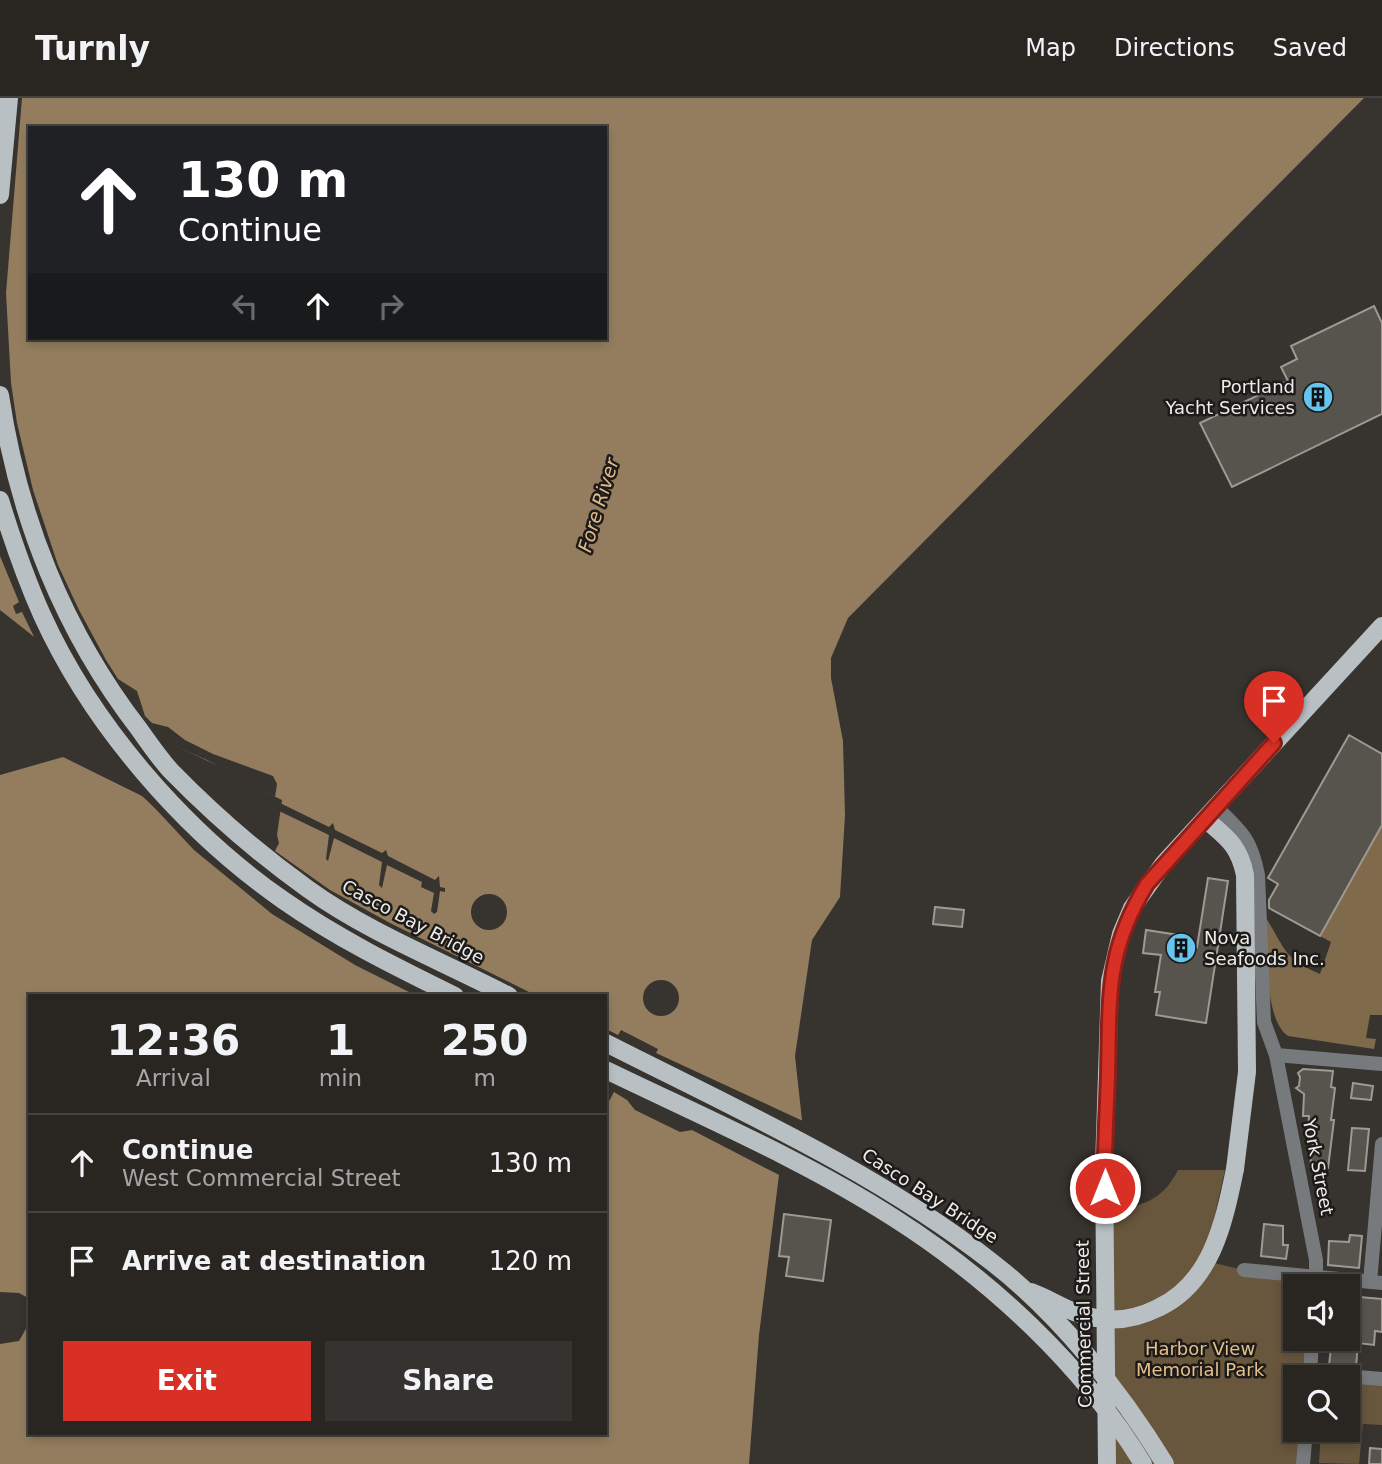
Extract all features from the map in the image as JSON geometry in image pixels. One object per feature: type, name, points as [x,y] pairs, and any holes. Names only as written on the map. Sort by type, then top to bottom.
[{"type":"main road","points":[[0,195],[9,98]]},
{"type":"main road","name":"Casco Bay Bridge","points":[[0,395],[16,477],[29,522],[57,596],[121,707],[170,769],[237,835],[309,890],[372,928],[505,994]]},
{"type":"main road","points":[[0,500],[18,558],[38,605],[73,672],[128,751],[189,822],[234,864],[292,906],[332,932],[451,994]]},
{"type":"main road","name":"Commercial Street","points":[[1107,1464],[1104,1166],[1110,981],[1121,934],[1132,908],[1147,884],[1382,626]]},
{"type":"main road","points":[[1022,1289],[1045,1297],[1071,1311],[1097,1319],[1135,1317],[1169,1303],[1196,1279],[1215,1246],[1235,1168],[1247,1065],[1245,875],[1242,857],[1211,813]]},
{"type":"main road","name":"Casco Bay Bridge","points":[[607,1044],[871,1179],[995,1264],[1084,1351],[1142,1426],[1165,1464]]},
{"type":"main road","points":[[607,1070],[824,1178],[893,1217],[930,1243],[976,1278],[1047,1344],[1107,1412],[1143,1464]]},
{"type":"street","name":"York Street","points":[[1211,813],[1245,836],[1254,855],[1258,875],[1264,1022],[1276,1055],[1317,1274]]},
{"type":"street","points":[[1276,1055],[1382,1064]]},
{"type":"street","points":[[1376,1283],[1382,1144]]},
{"type":"street","points":[[1244,1270],[1283,1276]]},
{"type":"street","points":[[1360,1378],[1382,1379]]},
{"type":"street","points":[[1303,1464],[1305,1442]]},
{"type":"green space","name":"Harbor View Memorial Park","points":[[1178,1170],[1225,1170],[1211,1232],[1201,1260],[1244,1270],[1283,1274],[1283,1351],[1311,1351],[1310,1365],[1283,1365],[1283,1442],[1304,1442],[1303,1464],[1105,1464],[1105,1209],[1139,1205],[1157,1196],[1172,1181]]},
{"type":"green space","points":[[1360,1383],[1382,1384],[1382,1425],[1363,1424],[1359,1464],[1319,1463],[1320,1442],[1360,1442]]},
{"type":"shaded area","points":[[1382,825],[1382,1015],[1370,1015],[1366,1038],[1376,1039],[1374,1049],[1288,1036],[1274,1014],[1271,999],[1266,918],[1292,958],[1320,974],[1331,942],[1320,936]]},
{"type":"water","name":"Fore River","points":[[0,98],[1364,98],[848,618],[831,658],[831,678],[843,741],[845,815],[840,897],[812,940],[795,1056],[802,1120],[779,1175],[759,1335],[749,1464],[0,1464],[0,1326],[6,1314],[0,1311],[0,775],[63,757],[142,796],[252,897],[277,835],[282,800],[263,791],[264,787],[169,743],[0,610]]},
{"type":"pier","points":[[0,98],[22,98],[6,293],[11,383],[17,423],[33,490],[58,565],[106,660],[118,679],[137,691],[145,716],[152,723],[168,727],[185,740],[213,754],[273,776],[277,784],[275,797],[263,791],[261,794],[260,788],[207,760],[163,741],[165,744],[38,645],[22,612],[16,614],[13,606],[19,602],[0,556]]},
{"type":"pier","points":[[137,789],[251,892],[271,836],[277,835],[279,843],[275,851],[330,890],[533,994],[413,994],[355,965],[272,914],[194,850]]},
{"type":"pier","points":[[278,802],[329,827],[333,823],[335,830],[382,853],[386,850],[388,856],[435,880],[439,876],[440,887],[445,888],[445,892],[440,891],[437,912],[434,914],[431,911],[434,893],[421,887],[422,882],[387,865],[382,888],[379,885],[382,862],[334,838],[328,861],[329,835],[277,810]]},
{"type":"pier","points":[[489,894],[502,899],[507,912],[502,925],[489,930],[476,925],[471,912],[476,899]]},
{"type":"pier","points":[[661,980],[674,985],[679,998],[674,1011],[661,1016],[648,1011],[643,998],[648,985]]},
{"type":"pier","points":[[607,1030],[618,1035],[621,1030],[658,1049],[656,1053],[805,1122],[783,1177],[692,1130],[680,1132],[635,1110],[627,1100],[614,1092],[608,1103]]},
{"type":"pier","points":[[0,1292],[19,1293],[28,1298],[28,1325],[19,1341],[0,1344]]},
{"type":"building","name":"Portland Yacht Services","points":[[1374,306],[1382,323],[1382,414],[1232,487],[1200,423],[1288,381],[1281,367],[1297,359],[1291,346]]},
{"type":"building","points":[[1349,735],[1382,754],[1382,825],[1320,936],[1269,908],[1269,900],[1278,884],[1268,878]]},
{"type":"building","name":"Nova Seafoods Inc.","points":[[1208,878],[1228,881],[1206,1023],[1156,1015],[1160,992],[1155,992],[1161,955],[1143,953],[1146,930],[1185,936],[1197,947]]},
{"type":"building","points":[[935,907],[964,910],[962,927],[933,924]]},
{"type":"building","points":[[1303,1069],[1333,1071],[1331,1087],[1335,1088],[1331,1120],[1334,1120],[1328,1168],[1310,1167],[1313,1143],[1307,1142],[1309,1116],[1303,1116],[1304,1094],[1296,1088],[1299,1086],[1298,1073]]},
{"type":"building","points":[[1353,1083],[1373,1086],[1371,1100],[1351,1098]]},
{"type":"building","points":[[1352,1128],[1369,1129],[1365,1171],[1348,1170]]},
{"type":"building","points":[[784,1214],[831,1220],[823,1281],[786,1276],[789,1257],[779,1256]]},
{"type":"building","points":[[1264,1224],[1283,1226],[1283,1245],[1288,1245],[1286,1259],[1261,1256]]},
{"type":"building","points":[[1350,1235],[1362,1236],[1359,1268],[1328,1265],[1329,1241],[1349,1242]]},
{"type":"building","points":[[1360,1297],[1382,1299],[1382,1332],[1375,1331],[1374,1345],[1360,1343]]},
{"type":"building","points":[[1331,1351],[1357,1351],[1356,1365],[1329,1365]]},
{"type":"building","points":[[1370,1448],[1382,1449],[1382,1464],[1369,1464]]},
{"type":"place","name":"Portland Yacht Services","points":[[1318,397]]},
{"type":"place","name":"Nova Seafoods Inc.","points":[[1181,948]]},
{"type":"route","points":[[1105,1188],[1110,981],[1121,934],[1132,908],[1147,884],[1274,743]]}]
